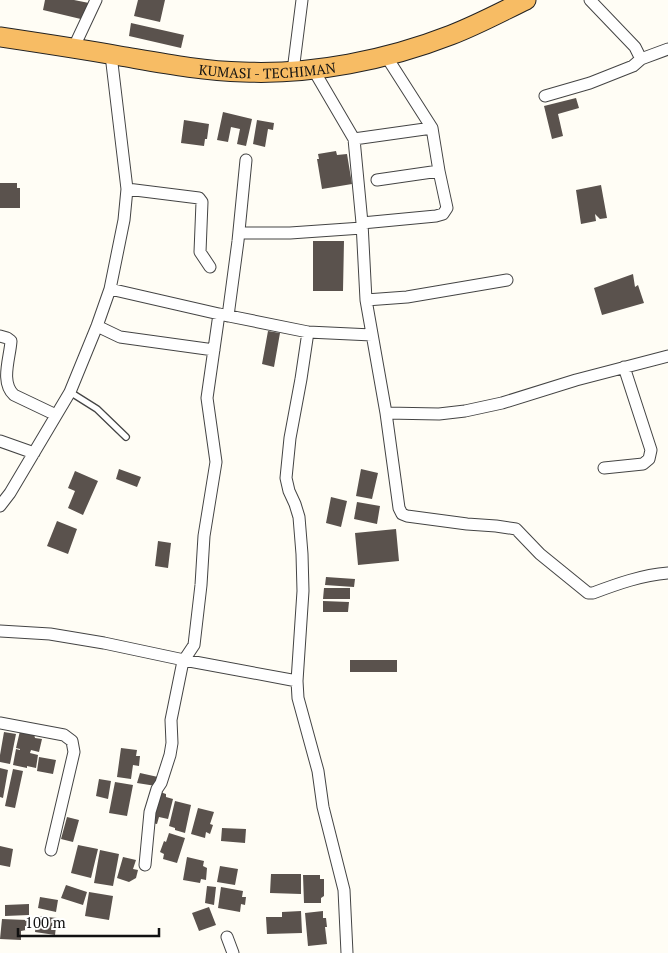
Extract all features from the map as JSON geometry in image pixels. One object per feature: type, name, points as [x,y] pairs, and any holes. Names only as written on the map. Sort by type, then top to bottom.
[{"type":"highway","name":"KUMASI - TECHIMAN","points":[[0,36],[206,70],[244,72],[293,71],[386,56],[450,36],[526,0]]},
{"type":"street","points":[[73,49],[96,0]]},
{"type":"street","points":[[293,71],[302,0]]},
{"type":"street","points":[[590,0],[636,47],[640,59]]},
{"type":"street","points":[[545,96],[590,83],[633,66],[640,59],[668,49]]},
{"type":"street","points":[[0,506],[10,493],[70,392],[110,289],[124,220],[127,189],[111,55]]},
{"type":"street","points":[[239,232],[290,233],[362,226],[444,214],[447,208],[432,128],[386,56]]},
{"type":"street","points":[[313,69],[354,139],[362,226],[366,300],[402,514],[516,529],[540,554],[588,593],[593,593],[622,582],[668,573]]},
{"type":"street","points":[[354,139],[432,128]]},
{"type":"street","points":[[145,865],[149,817],[154,797],[161,783],[170,755],[172,744],[170,720],[182,666],[194,645],[204,536],[216,462],[207,398],[214,350],[223,315],[239,232],[246,160]]},
{"type":"street","points":[[377,180],[439,171]]},
{"type":"street","points":[[127,189],[199,198],[202,202],[200,252],[210,267]]},
{"type":"street","points":[[366,300],[407,298],[507,280]]},
{"type":"street","points":[[110,289],[308,332],[372,335]]},
{"type":"street","points":[[97,326],[120,336],[214,350]]},
{"type":"street","points":[[308,332],[286,471],[289,492],[299,517],[302,554],[303,591],[298,698],[318,771],[323,807],[344,890],[348,953]]},
{"type":"street","points":[[0,336],[11,341],[7,380],[9,390],[14,395],[56,415]]},
{"type":"street","points":[[386,413],[439,414],[465,412],[668,356]]},
{"type":"street","points":[[604,468],[643,464],[649,459],[651,450],[624,367]]},
{"type":"street","points":[[0,441],[34,453]]},
{"type":"street","points":[[0,631],[50,634],[104,643],[298,682]]},
{"type":"street","points":[[0,722],[64,735],[72,741],[74,752],[51,850]]},
{"type":"street","points":[[227,937],[233,953]]},
{"type":"lane","points":[[70,392],[96,409],[126,437]]},
{"type":"building","points":[[45,0],[74,0],[89,3],[85,20],[43,10]]},
{"type":"building","points":[[138,0],[165,0],[160,22],[134,16]]},
{"type":"building","points":[[131,23],[184,35],[181,48],[129,36]]},
{"type":"building","points":[[576,98],[579,108],[558,114],[563,136],[552,139],[544,106]]},
{"type":"building","points":[[223,112],[252,119],[246,146],[237,144],[240,129],[231,127],[228,142],[217,140]]},
{"type":"building","points":[[184,120],[209,124],[204,146],[181,143]]},
{"type":"building","points":[[257,120],[274,123],[273,130],[268,129],[265,147],[253,144]]},
{"type":"building","points":[[336,151],[337,155],[347,154],[352,184],[322,189],[317,159],[319,159],[318,154]]},
{"type":"building","points":[[0,183],[17,183],[17,188],[20,188],[20,208],[0,208]]},
{"type":"building","points":[[601,185],[607,218],[600,219],[595,214],[596,221],[581,224],[576,190]]},
{"type":"building","points":[[313,241],[344,241],[343,291],[313,291]]},
{"type":"building","points":[[633,274],[635,287],[638,285],[644,303],[602,315],[594,288]]},
{"type":"building","points":[[268,331],[280,333],[274,367],[262,364]]},
{"type":"building","points":[[119,469],[141,477],[137,487],[116,479]]},
{"type":"building","points":[[361,469],[378,473],[372,499],[356,496]]},
{"type":"building","points":[[75,471],[98,481],[83,515],[68,508],[75,491],[68,488]]},
{"type":"building","points":[[331,497],[347,501],[341,527],[326,523]]},
{"type":"building","points":[[357,502],[380,506],[377,524],[354,519]]},
{"type":"building","points":[[57,521],[77,529],[68,554],[47,546]]},
{"type":"building","points":[[396,529],[399,561],[358,565],[355,533]]},
{"type":"building","points":[[158,541],[171,543],[168,568],[155,566]]},
{"type":"building","points":[[326,577],[355,579],[354,587],[325,585]]},
{"type":"building","points":[[324,588],[350,588],[350,599],[323,599]]},
{"type":"building","points":[[323,601],[349,602],[348,612],[323,612]]},
{"type":"building","points":[[350,660],[397,660],[397,672],[350,672]]},
{"type":"building","points":[[20,731],[34,734],[35,738],[42,739],[39,752],[31,750],[30,753],[38,755],[36,768],[13,765],[16,749],[20,750],[16,748]]},
{"type":"building","points":[[4,732],[16,734],[10,764],[0,762]]},
{"type":"building","points":[[121,748],[137,750],[136,756],[140,756],[139,766],[133,765],[131,779],[117,777]]},
{"type":"building","points":[[39,757],[56,760],[53,774],[37,771]]},
{"type":"building","points":[[0,768],[8,770],[3,798],[0,797]]},
{"type":"building","points":[[13,769],[23,771],[15,808],[5,806]]},
{"type":"building","points":[[140,773],[158,777],[156,786],[137,783]]},
{"type":"building","points":[[99,779],[111,781],[108,799],[96,796]]},
{"type":"building","points":[[115,782],[133,785],[127,816],[109,813]]},
{"type":"building","points":[[160,792],[166,794],[166,797],[173,799],[168,819],[159,817],[157,824],[152,823]]},
{"type":"building","points":[[175,801],[191,805],[185,833],[169,826]]},
{"type":"building","points":[[198,808],[214,812],[210,824],[213,825],[210,834],[206,832],[205,838],[191,834]]},
{"type":"building","points":[[67,817],[79,820],[73,842],[61,839]]},
{"type":"building","points":[[222,828],[246,829],[245,843],[221,841]]},
{"type":"building","points":[[169,833],[185,838],[177,863],[163,859],[164,854],[160,852]]},
{"type":"building","points":[[78,845],[98,849],[91,878],[71,873]]},
{"type":"building","points":[[0,846],[13,849],[10,867],[0,865]]},
{"type":"building","points":[[100,850],[119,854],[113,886],[94,883]]},
{"type":"building","points":[[123,857],[136,860],[133,869],[138,870],[136,878],[129,882],[117,878]]},
{"type":"building","points":[[187,857],[204,861],[203,866],[207,868],[206,880],[201,879],[200,883],[183,880]]},
{"type":"building","points":[[220,866],[238,869],[235,885],[217,882]]},
{"type":"building","points":[[271,874],[301,874],[301,894],[270,893]]},
{"type":"building","points":[[303,875],[320,875],[320,879],[324,879],[324,896],[321,898],[321,903],[304,903]]},
{"type":"building","points":[[66,885],[87,892],[83,905],[61,898]]},
{"type":"building","points":[[207,886],[216,887],[214,905],[205,903]]},
{"type":"building","points":[[221,887],[243,891],[242,897],[246,897],[245,905],[241,904],[240,912],[218,908]]},
{"type":"building","points":[[89,892],[113,896],[109,920],[85,916]]},
{"type":"building","points":[[40,897],[58,900],[56,912],[38,908]]},
{"type":"building","points":[[29,904],[29,915],[5,916],[5,905]]},
{"type":"building","points":[[209,907],[216,925],[199,931],[192,913]]},
{"type":"building","points":[[301,911],[302,933],[267,934],[266,917],[282,917],[282,912]]},
{"type":"building","points":[[323,911],[323,918],[326,918],[327,944],[308,946],[305,913]]},
{"type":"building","points":[[37,916],[57,918],[55,935],[35,932]]},
{"type":"building","points":[[2,919],[27,920],[26,930],[21,931],[21,940],[0,939]]}]
